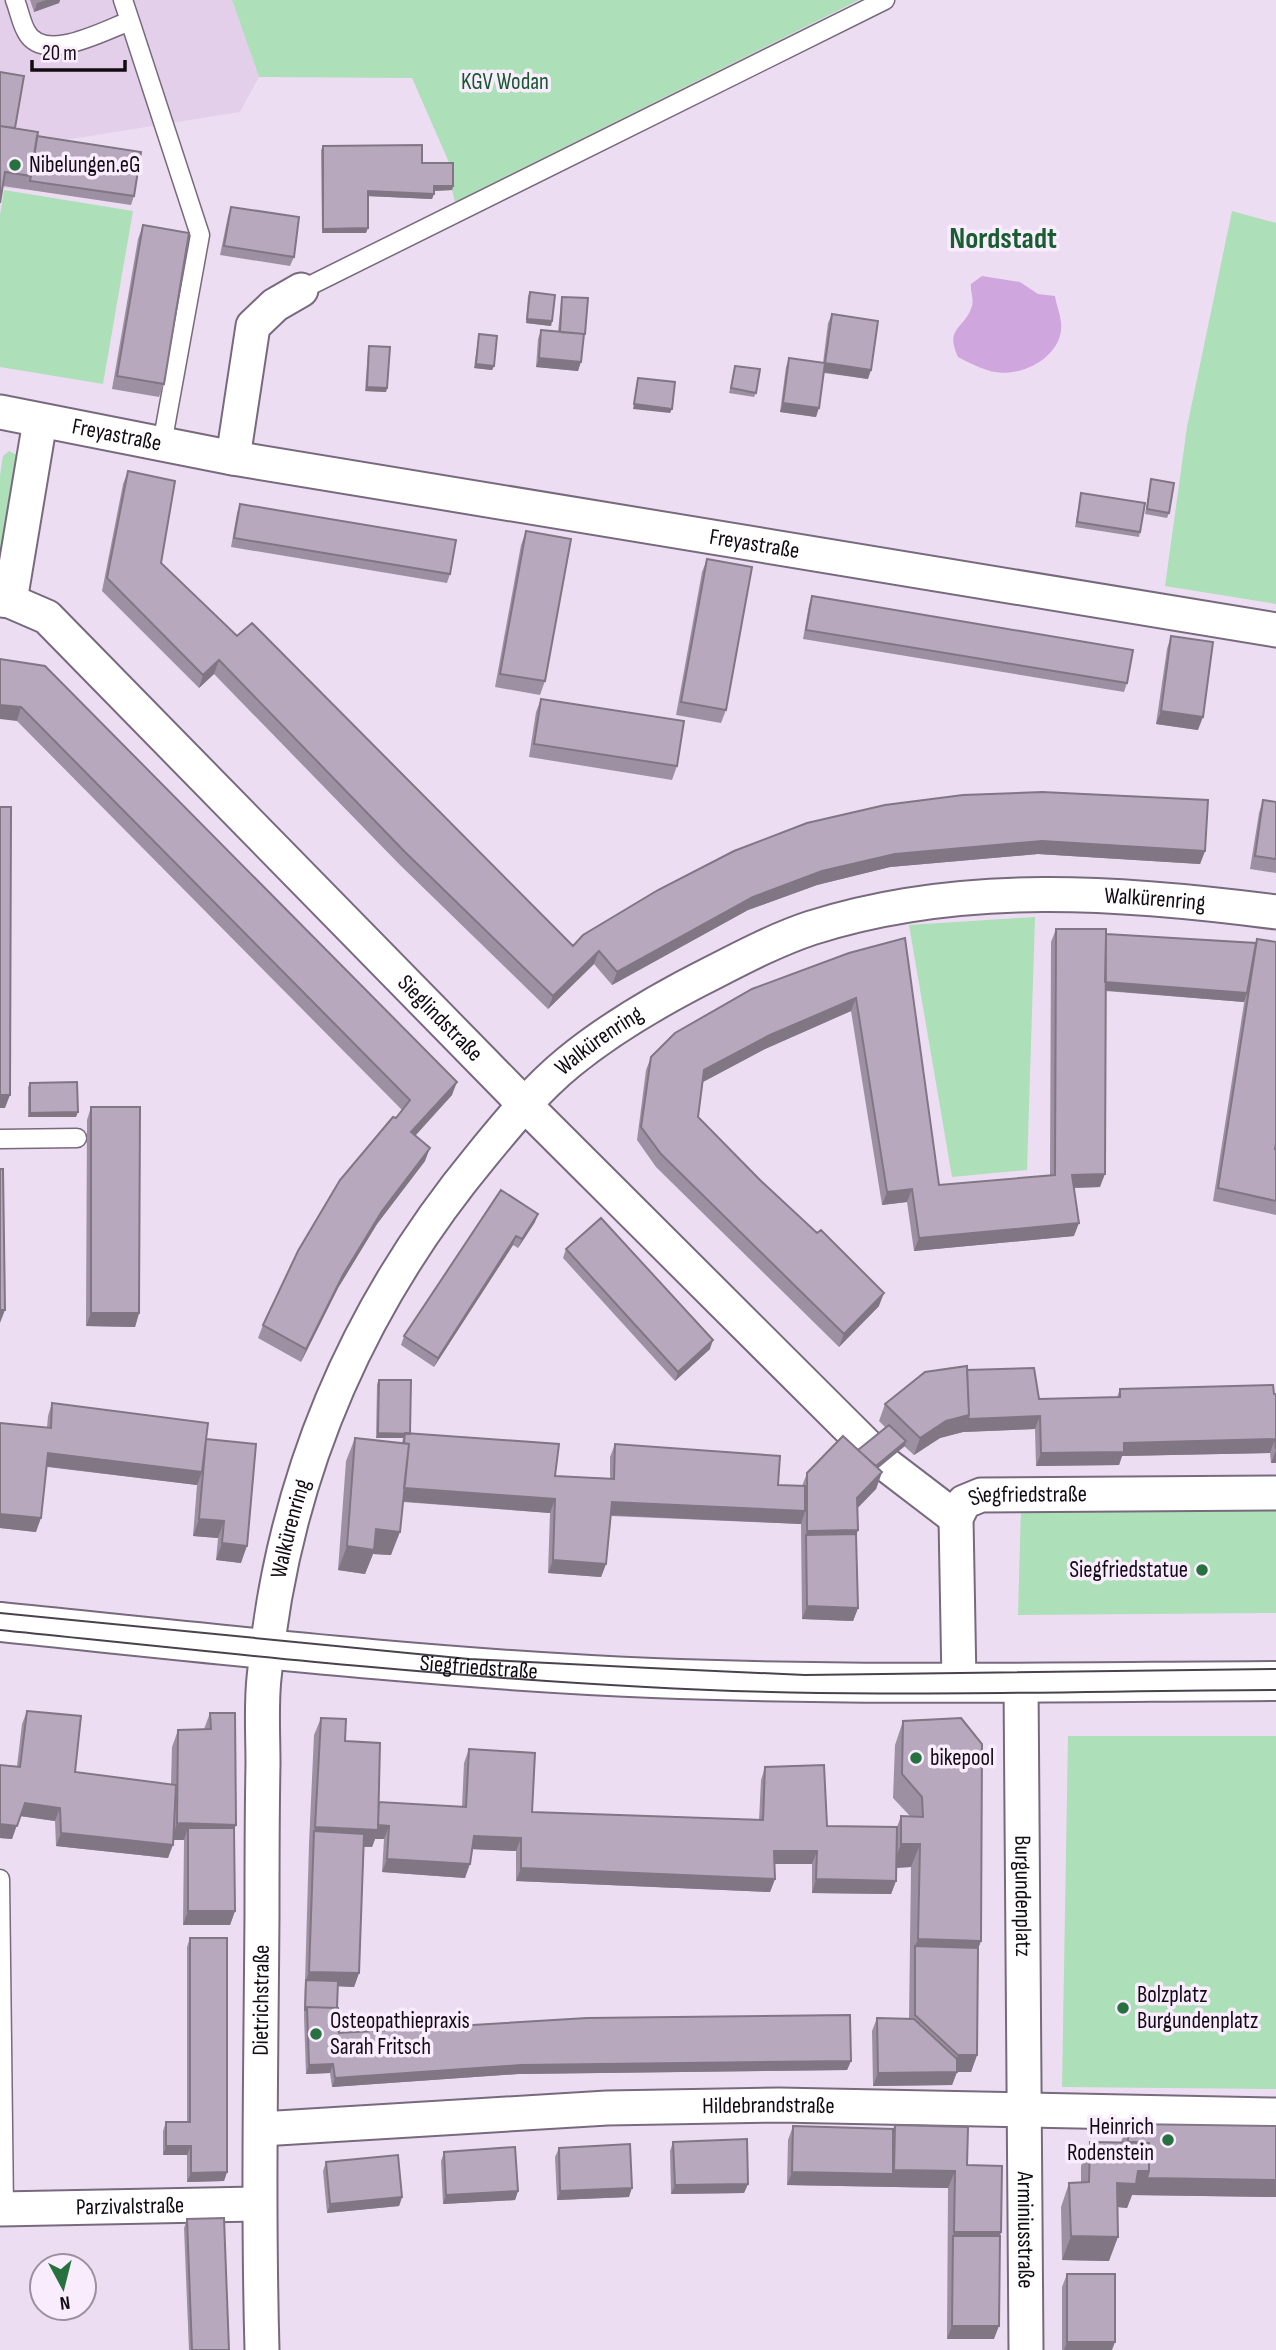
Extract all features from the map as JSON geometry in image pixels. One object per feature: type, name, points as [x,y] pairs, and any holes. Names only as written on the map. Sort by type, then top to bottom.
[{"type":"street","points":[[233,458],[253,326],[275,305],[301,290]]},
{"type":"street","name":"Freyastraße","points":[[0,412],[233,458],[1276,630]]},
{"type":"street","points":[[5,600],[40,421]]},
{"type":"street","name":"Sieglindstraße","points":[[5,600],[47,617],[524,1104],[876,1454],[956,1518]]},
{"type":"street","name":"Walkürenring","points":[[268,1649],[299,1492],[323,1419],[352,1351],[412,1247],[453,1191],[524,1104],[570,1062],[680,989],[809,929],[878,911],[1026,893],[1136,898],[1276,912]]},
{"type":"street","name":"Siegfriedstraße","points":[[959,1682],[956,1518],[964,1502],[981,1495],[1276,1493]]},
{"type":"street","name":"Siegfriedstraße","points":[[0,1622],[468,1668],[649,1678],[805,1683],[1276,1681]]},
{"type":"street","name":"Dietrichstraße","points":[[262,2350],[258,2204],[261,2129],[263,1689],[268,1649]]},
{"type":"street","name":"Burgundenplatz","points":[[1021,1682],[1025,2110]]},
{"type":"street","name":"Hildebrandstraße","points":[[261,2129],[607,2108],[779,2105],[1276,2115]]},
{"type":"street","name":"Arminiusstraße","points":[[1025,2110],[1026,2350]]},
{"type":"street","name":"Parzivalstraße","points":[[2,2208],[258,2204]]},
{"type":"lane","points":[[15,0],[26,33],[34,40],[47,45],[70,45],[130,21]]},
{"type":"lane","points":[[123,0],[200,235],[162,444]]},
{"type":"lane","points":[[301,290],[886,0]]},
{"type":"lane","points":[[0,1139],[77,1138]]},
{"type":"lane","points":[[0,1879],[2,2208]]},
{"type":"shaded area","name":"Nibelungen.eG","points":[[0,0],[232,0],[259,77],[240,112],[34,145],[26,190],[0,187]]},
{"type":"shaded area","points":[[982,276],[1020,282],[1038,294],[1055,296],[1061,322],[1060,335],[1047,356],[1036,364],[999,373],[958,357],[954,347],[954,334],[972,306],[971,284]]},
{"type":"green space","name":"KGV Wodan","points":[[232,0],[859,0],[455,202],[451,167],[412,78],[259,77]]},
{"type":"green space","points":[[4,190],[133,211],[103,384],[0,367],[0,215]]},
{"type":"green space","points":[[1232,211],[1276,223],[1276,604],[1165,586],[1187,427]]},
{"type":"green space","points":[[9,451],[19,456],[0,569],[0,475],[3,456]]},
{"type":"green space","points":[[1035,917],[1027,1170],[952,1177],[909,925]]},
{"type":"green space","points":[[1276,1503],[1276,1613],[1018,1615],[1021,1505]]},
{"type":"green space","points":[[1068,1736],[1276,1736],[1276,2089],[1062,2087]]},
{"type":"building","points":[[0,72],[24,76],[15,128],[0,126]]},
{"type":"building","name":"Nibelungen.eG","points":[[0,126],[38,132],[31,176],[5,172],[0,203]]},
{"type":"building","points":[[37,136],[141,152],[134,196],[30,181]]},
{"type":"building","points":[[422,145],[422,163],[453,163],[453,186],[434,186],[434,194],[368,191],[368,228],[323,229],[323,146]]},
{"type":"building","points":[[231,207],[299,217],[294,257],[224,246]]},
{"type":"building","points":[[143,225],[189,233],[164,384],[117,376]]},
{"type":"building","points":[[530,292],[555,295],[552,321],[527,319]]},
{"type":"building","points":[[562,297],[588,298],[585,334],[560,332]]},
{"type":"building","points":[[832,314],[878,321],[871,370],[825,363]]},
{"type":"building","points":[[541,330],[584,334],[581,362],[539,358]]},
{"type":"building","points":[[479,334],[497,336],[494,366],[476,364]]},
{"type":"building","points":[[369,346],[390,347],[387,388],[367,387]]},
{"type":"building","points":[[789,358],[825,363],[819,408],[783,403]]},
{"type":"building","points":[[735,366],[760,369],[756,393],[731,388]]},
{"type":"building","points":[[638,378],[675,382],[672,409],[634,404]]},
{"type":"building","points":[[128,471],[175,481],[161,563],[237,636],[252,623],[573,946],[583,935],[658,890],[734,851],[807,823],[885,805],[963,795],[1042,792],[1208,800],[1205,851],[1042,841],[895,854],[822,871],[753,897],[617,972],[599,951],[553,996],[405,852],[219,660],[203,675],[107,578]]},
{"type":"building","points":[[1151,479],[1174,483],[1169,513],[1147,509]]},
{"type":"building","points":[[1081,493],[1145,503],[1140,532],[1077,522]]},
{"type":"building","points":[[240,504],[456,540],[450,574],[234,538]]},
{"type":"building","points":[[526,531],[571,539],[545,681],[500,674]]},
{"type":"building","points":[[707,559],[752,567],[726,710],[681,702]]},
{"type":"building","points":[[812,596],[1133,650],[1127,683],[806,630]]},
{"type":"building","points":[[1171,636],[1213,642],[1203,717],[1161,711]]},
{"type":"building","points":[[0,659],[45,666],[457,1082],[411,1132],[430,1148],[382,1211],[343,1275],[306,1349],[263,1325],[298,1251],[340,1180],[410,1100],[21,707],[0,705]]},
{"type":"building","points":[[541,699],[684,721],[677,766],[534,744]]},
{"type":"building","points":[[1263,800],[1276,802],[1276,859],[1255,856]]},
{"type":"building","points":[[0,807],[11,807],[10,1095],[0,1095]]},
{"type":"building","points":[[1056,929],[1106,929],[1105,1174],[1072,1175],[1079,1223],[919,1238],[912,1189],[887,1192],[856,998],[770,1035],[704,1070],[698,1117],[761,1181],[817,1233],[821,1230],[884,1293],[844,1334],[661,1154],[641,1127],[651,1057],[675,1033],[752,989],[849,953],[905,938],[939,1185],[1055,1175]]},
{"type":"building","points":[[1106,934],[1256,943],[1247,993],[1105,982]]},
{"type":"building","points":[[1257,939],[1276,942],[1276,1201],[1218,1188]]},
{"type":"building","points":[[77,1082],[78,1112],[30,1113],[30,1083]]},
{"type":"building","points":[[91,1107],[140,1107],[139,1313],[91,1313]]},
{"type":"building","points":[[0,1169],[3,1169],[5,1310],[0,1310]]},
{"type":"building","points":[[501,1190],[538,1214],[522,1239],[516,1236],[438,1358],[404,1336]]},
{"type":"building","points":[[601,1218],[713,1340],[678,1372],[566,1249]]},
{"type":"building","points":[[967,1366],[969,1415],[946,1421],[920,1438],[885,1404],[925,1372]]},
{"type":"building","points":[[1034,1368],[1039,1399],[1120,1397],[1120,1389],[1273,1385],[1276,1394],[1276,1449],[1275,1439],[1124,1443],[1124,1452],[1041,1453],[1040,1416],[968,1419],[967,1370]]},
{"type":"building","points":[[379,1380],[411,1380],[410,1434],[378,1433]]},
{"type":"building","points":[[52,1403],[208,1423],[202,1472],[48,1453],[41,1518],[0,1514],[0,1423],[51,1428]]},
{"type":"building","points":[[889,1425],[906,1441],[876,1466],[858,1450]]},
{"type":"building","points":[[405,1433],[559,1444],[555,1476],[614,1479],[615,1444],[780,1456],[778,1485],[805,1486],[805,1511],[612,1502],[606,1564],[553,1560],[555,1499],[404,1488],[409,1444],[404,1443]]},
{"type":"building","points":[[843,1436],[882,1472],[857,1498],[858,1530],[807,1531],[807,1473]]},
{"type":"building","points":[[355,1438],[409,1444],[400,1532],[376,1529],[374,1550],[347,1546]]},
{"type":"building","points":[[206,1439],[256,1444],[247,1546],[222,1543],[224,1521],[199,1519]]},
{"type":"building","points":[[856,1534],[858,1608],[807,1606],[806,1535]]},
{"type":"building","points":[[27,1711],[81,1716],[75,1772],[176,1785],[173,1845],[61,1833],[60,1808],[25,1803],[17,1826],[0,1824],[0,1765],[20,1767]]},
{"type":"building","points":[[210,1713],[235,1713],[236,1825],[177,1823],[178,1730],[211,1729]]},
{"type":"building","points":[[321,1718],[346,1719],[345,1741],[380,1743],[378,1830],[315,1827]]},
{"type":"building","points":[[961,1718],[982,1744],[981,1941],[918,1939],[920,1844],[901,1844],[901,1816],[923,1817],[922,1797],[902,1774],[903,1721]]},
{"type":"building","points":[[469,1749],[535,1753],[532,1812],[763,1820],[765,1767],[824,1765],[827,1826],[897,1827],[896,1881],[816,1879],[817,1851],[774,1851],[775,1879],[521,1868],[521,1838],[474,1836],[470,1864],[387,1859],[389,1826],[378,1825],[379,1802],[466,1807]]},
{"type":"building","points":[[188,1828],[234,1828],[235,1911],[188,1911]]},
{"type":"building","points":[[314,1831],[364,1834],[359,1973],[309,1972]]},
{"type":"building","points":[[190,1938],[227,1938],[227,2172],[191,2173],[191,2146],[166,2146],[166,2122],[190,2122]]},
{"type":"building","points":[[915,1946],[978,1948],[977,2055],[958,2055],[915,2015]]},
{"type":"building","points":[[306,1980],[338,1981],[337,2008],[307,2007],[305,2011]]},
{"type":"building","points":[[307,2007],[338,2008],[339,2033],[587,2018],[850,2015],[851,2061],[521,2065],[335,2078],[333,2064],[309,2065]]},
{"type":"building","points":[[877,2018],[914,2019],[957,2059],[957,2072],[878,2073]]},
{"type":"building","points":[[1128,2124],[1276,2126],[1276,2180],[1147,2178],[1149,2143],[1128,2142]]},
{"type":"building","points":[[895,2125],[968,2127],[967,2165],[1002,2166],[1001,2232],[954,2232],[955,2171],[894,2170]]},
{"type":"building","points":[[793,2126],[893,2129],[893,2174],[792,2172]]},
{"type":"building","points":[[747,2139],[748,2184],[675,2185],[673,2142]]},
{"type":"building","points":[[1090,2142],[1149,2143],[1149,2171],[1138,2171],[1136,2184],[1117,2183],[1118,2237],[1071,2236],[1069,2183],[1089,2182]]},
{"type":"building","points":[[630,2144],[632,2188],[560,2191],[559,2148]]},
{"type":"building","points":[[515,2147],[518,2191],[446,2195],[444,2152]]},
{"type":"building","points":[[398,2155],[402,2197],[330,2204],[326,2162]]},
{"type":"building","points":[[224,2218],[229,2350],[192,2350],[187,2219]]},
{"type":"building","points":[[953,2236],[1000,2236],[999,2326],[952,2326]]},
{"type":"building","points":[[1067,2274],[1115,2274],[1115,2342],[1067,2342]]},
{"type":"tram line","points":[[0,1613],[469,1659],[805,1675],[1276,1669]]},
{"type":"tram line","points":[[0,1630],[403,1670],[725,1691],[961,1693],[1276,1690]]},
{"type":"place","name":"Nibelungen.eG","points":[[15,165]]},
{"type":"place","name":"Siegfriedstatue","points":[[1202,1570]]},
{"type":"place","name":"bikepool","points":[[916,1758]]},
{"type":"place","name":"Bolzplatz Burgundenplatz","points":[[1123,2008]]},
{"type":"place","name":"Osteopathiepraxis Sarah Fritsch","points":[[316,2034]]},
{"type":"place","name":"Heinrich Rodenstein","points":[[1168,2140]]},
{"type":"district","name":"Nordstadt","points":[[1003,239]]}]
